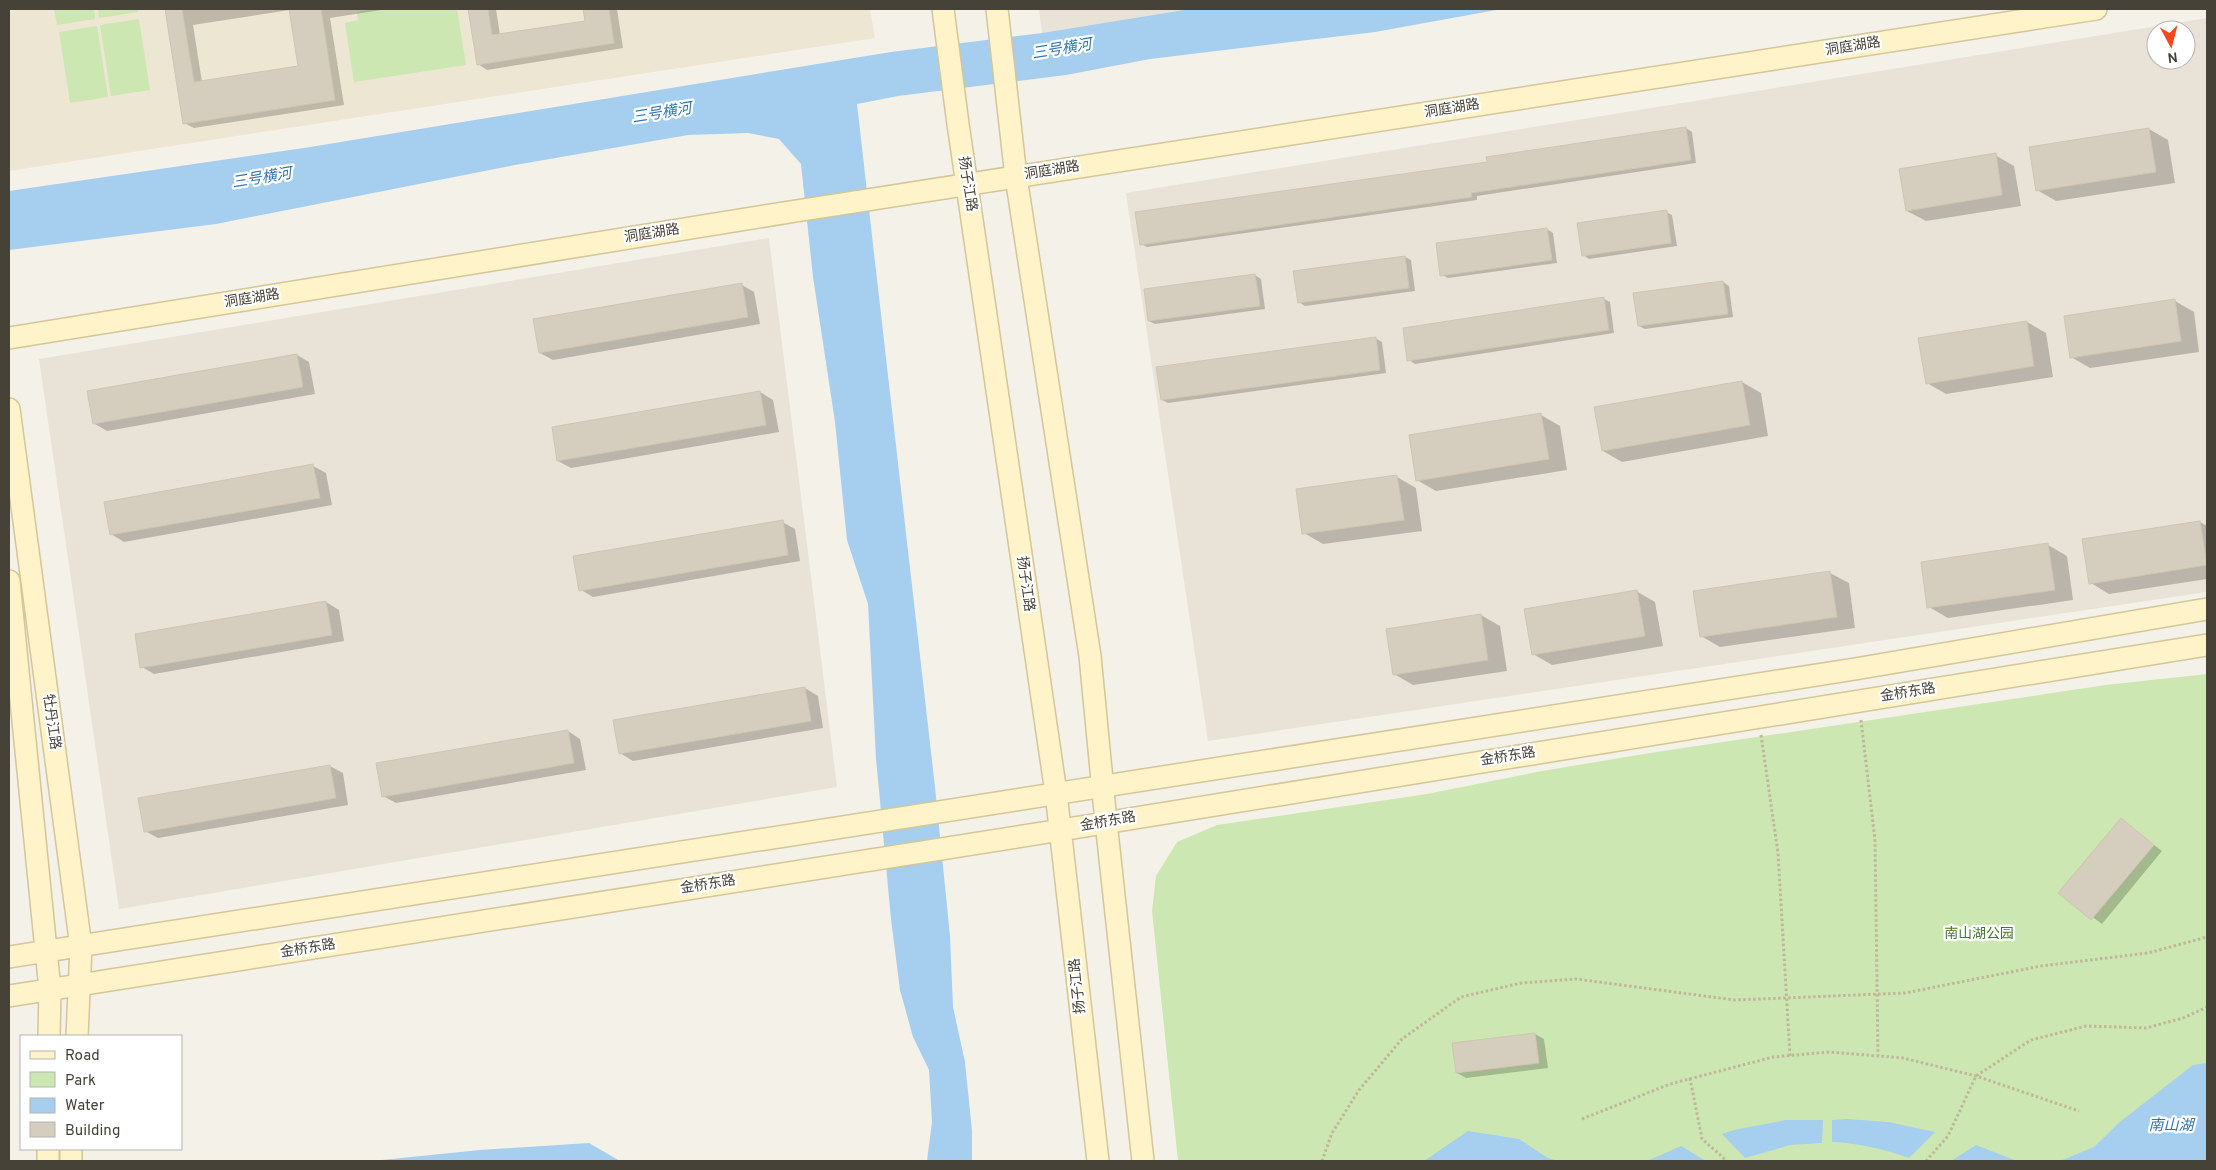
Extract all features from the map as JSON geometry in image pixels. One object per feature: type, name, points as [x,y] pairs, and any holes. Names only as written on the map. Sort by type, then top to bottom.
[{"type":"street","name":"扬子江路","points":[[943,9],[958,124],[1056,794],[1098,1161]]},
{"type":"street","name":"洞庭湖路","points":[[9,338],[796,211],[2096,9]]},
{"type":"street","points":[[998,17],[1016,177],[1090,656],[1102,786],[1143,1161]]},
{"type":"street","name":"牡丹江路","points":[[9,409],[81,947],[77,1035]]},
{"type":"street","name":"牡丹江路","points":[[9,581],[50,990],[49,1035]]},
{"type":"street","points":[[9,957],[950,812],[1102,786],[1855,669],[2207,609]]},
{"type":"street","name":"金桥东路","points":[[9,996],[1060,830],[2207,645]]},
{"type":"path","points":[[1860,716],[1875,840],[1878,1056]]},
{"type":"path","points":[[1761,731],[1778,853],[1790,1056]]},
{"type":"path","points":[[1322,1161],[1332,1133],[1359,1090],[1396,1046],[1402,1039],[1461,997],[1520,983],[1576,979],[1735,1000],[1905,993],[2041,966],[2148,953],[2207,937]]},
{"type":"path","points":[[1926,1161],[1948,1136],[1976,1076],[2031,1040],[2086,1026],[2146,1028],[2183,1018],[2207,1007]]},
{"type":"path","points":[[1582,1119],[1690,1078],[1773,1057],[1829,1052],[1903,1058],[1976,1076],[2079,1111]]},
{"type":"path","points":[[1690,1078],[1702,1139],[1728,1161]]},
{"type":"shaded area","points":[[9,9],[870,9],[875,38],[9,171]]},
{"type":"shaded area","points":[[1039,9],[1190,9],[1042,33]]},
{"type":"shaded area","points":[[2207,18],[2207,592],[1208,741],[1126,193],[2146,28],[2146,70],[2196,70],[2195,20]]},
{"type":"shaded area","points":[[769,238],[837,787],[119,909],[39,359]]},
{"type":"green space","points":[[54,9],[94,9],[95,19],[57,25]]},
{"type":"green space","points":[[98,9],[137,9],[138,12],[99,18]]},
{"type":"green space","points":[[377,9],[457,9],[466,65],[354,82],[345,23],[358,20],[357,12]]},
{"type":"green space","points":[[139,19],[150,90],[111,96],[100,25]]},
{"type":"green space","points":[[97,26],[108,97],[70,103],[59,32]]},
{"type":"green space","name":"南山湖公园","points":[[2207,674],[2207,1161],[1178,1161],[1152,911],[1156,876],[1177,842],[1217,825],[1427,794],[1542,771],[1650,753],[2106,685]]},
{"type":"water","name":"三号横河","points":[[1190,9],[1502,9],[1375,32],[1150,59],[1066,75],[898,96],[857,104],[935,787],[950,936],[953,1007],[965,1062],[972,1131],[972,1161],[927,1161],[932,1122],[929,1070],[913,1037],[900,990],[891,919],[876,758],[868,604],[847,540],[835,422],[813,277],[801,164],[779,139],[748,133],[688,135],[515,165],[216,224],[9,250],[9,191],[304,148],[891,52],[1042,33]]},
{"type":"water","name":"南山湖","points":[[2207,1063],[2207,1161],[2060,1161],[2094,1147],[2121,1121],[2193,1065]]},
{"type":"water","points":[[1847,1119],[1888,1122],[1935,1132],[1909,1158],[1871,1147],[1832,1142],[1832,1120]]},
{"type":"water","points":[[1786,1120],[1823,1120],[1822,1143],[1790,1145],[1745,1158],[1722,1134],[1734,1130]]},
{"type":"water","points":[[1468,1131],[1519,1139],[1548,1158],[1558,1161],[1424,1161]]},
{"type":"water","points":[[589,1143],[620,1161],[372,1161],[480,1150]]},
{"type":"water","points":[[1976,1145],[2017,1161],[1951,1161]]},
{"type":"water","points":[[1681,1146],[1706,1161],[1647,1161]]},
{"type":"building","points":[[165,9],[182,9],[194,82],[298,66],[289,9],[321,9],[335,100],[183,124]]},
{"type":"building","points":[[468,9],[488,9],[492,35],[585,21],[583,9],[609,9],[614,43],[477,65]]},
{"type":"building","points":[[1686,127],[1691,160],[1471,193],[1472,197],[1140,245],[1135,212],[1487,162],[1486,157]]},
{"type":"building","points":[[2149,128],[2156,172],[2036,191],[2029,147]]},
{"type":"building","points":[[1996,153],[2002,195],[1906,211],[1899,169]]},
{"type":"building","points":[[1667,210],[1671,243],[1582,256],[1577,223]]},
{"type":"building","points":[[1547,228],[1552,260],[1440,276],[1436,243]]},
{"type":"building","points":[[1405,256],[1409,288],[1298,303],[1293,271]]},
{"type":"building","points":[[1255,274],[1260,306],[1148,321],[1144,289]]},
{"type":"building","points":[[1723,281],[1728,314],[1638,326],[1633,293]]},
{"type":"building","points":[[742,283],[748,317],[539,353],[533,319]]},
{"type":"building","points":[[1604,297],[1609,330],[1407,361],[1403,328]]},
{"type":"building","points":[[2175,299],[2181,341],[2070,358],[2064,316]]},
{"type":"building","points":[[2027,321],[2034,366],[1926,384],[1918,338]]},
{"type":"building","points":[[1376,337],[1380,370],[1161,400],[1156,367]]},
{"type":"building","points":[[297,354],[303,387],[93,424],[87,391]]},
{"type":"building","points":[[1742,381],[1750,425],[1602,451],[1594,407]]},
{"type":"building","points":[[760,391],[766,425],[557,461],[552,427]]},
{"type":"building","points":[[1541,413],[1549,459],[1416,481],[1409,435]]},
{"type":"building","points":[[313,464],[320,498],[110,535],[104,502]]},
{"type":"building","points":[[1397,475],[1404,520],[1302,534],[1296,489]]},
{"type":"building","points":[[783,520],[788,555],[579,591],[573,556]]},
{"type":"building","points":[[2200,521],[2207,565],[2089,584],[2082,539]]},
{"type":"building","points":[[2048,543],[2055,590],[1927,608],[1921,562]]},
{"type":"building","points":[[1830,571],[1837,617],[1700,637],[1693,591]]},
{"type":"building","points":[[1637,590],[1645,636],[1532,655],[1524,609]]},
{"type":"building","points":[[326,601],[332,635],[140,668],[135,634]]},
{"type":"building","points":[[1481,614],[1488,660],[1393,675],[1386,629]]},
{"type":"building","points":[[805,687],[811,721],[619,754],[613,720]]},
{"type":"building","points":[[568,730],[574,763],[382,797],[376,763]]},
{"type":"building","points":[[330,765],[336,798],[144,832],[138,798]]},
{"type":"building","points":[[2121,818],[2154,845],[2091,920],[2058,893]]},
{"type":"building","points":[[1535,1033],[1539,1063],[1456,1073],[1452,1043]]}]
